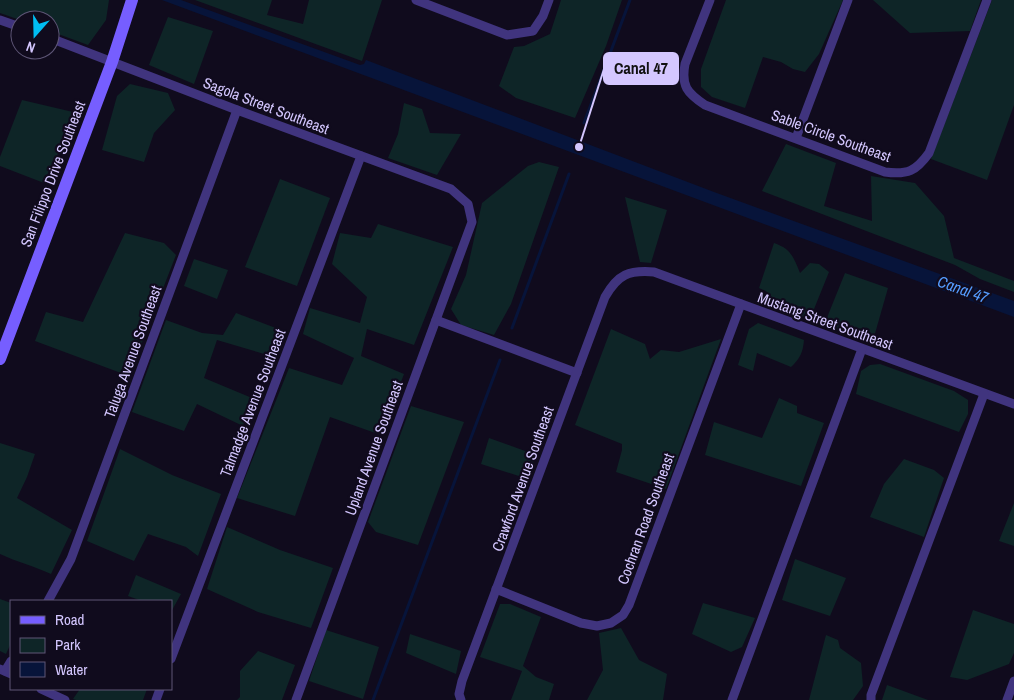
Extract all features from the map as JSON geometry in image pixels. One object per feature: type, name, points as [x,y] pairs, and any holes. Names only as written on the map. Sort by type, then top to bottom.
[{"type":"street","name":"San Filippo Drive Southeast","points":[[0,359],[112,62],[132,0]]},
{"type":"street","points":[[416,0],[508,34],[533,31],[543,16],[549,0]]},
{"type":"street","name":"Sable Circle Southeast","points":[[710,0],[685,64],[683,74],[685,87],[692,96],[705,105],[886,172],[899,174],[912,171],[921,164],[929,152],[987,0]]},
{"type":"street","points":[[796,138],[848,0]]},
{"type":"street","name":"Sagola Street Southeast","points":[[60,42],[451,190],[468,204]]},
{"type":"street","name":"Taluga Avenue Southeast","points":[[49,600],[70,559],[237,110]]},
{"type":"street","name":"Talmadge Avenue Southeast","points":[[172,656],[361,156]]},
{"type":"street","name":"Upland Avenue Southeast","points":[[296,700],[472,222],[468,204]]},
{"type":"street","name":"Mustang Street Southeast","points":[[625,274],[637,271],[654,272],[1014,404]]},
{"type":"street","name":"Crawford Avenue Southeast","points":[[460,700],[462,680],[605,296],[612,284],[625,274]]},
{"type":"street","name":"Cochran Road Southeast","points":[[496,589],[581,623],[597,626],[611,623],[623,615],[629,605],[741,304]]},
{"type":"street","points":[[436,320],[577,373]]},
{"type":"street","points":[[732,700],[862,349]]},
{"type":"street","points":[[871,700],[984,394]]},
{"type":"street","points":[[1007,700],[1014,681]]},
{"type":"street","points":[[43,690],[65,700]]},
{"type":"green space","points":[[0,0],[109,0],[106,20],[88,45],[60,35],[60,10],[10,10],[10,16],[0,13]]},
{"type":"green space","points":[[195,0],[272,0],[267,15],[303,24],[309,0],[382,0],[362,61]]},
{"type":"green space","points":[[561,0],[622,0],[606,46],[575,118],[516,98],[499,86],[514,47],[524,46],[550,34]]},
{"type":"green space","points":[[726,0],[843,0],[819,54],[805,72],[763,57],[745,108],[712,97],[701,87],[701,69]]},
{"type":"green space","points":[[873,0],[981,0],[970,31],[910,33]]},
{"type":"green space","points":[[992,0],[1014,0],[1014,105],[987,180],[931,159]]},
{"type":"green space","points":[[168,17],[213,31],[194,84],[149,65]]},
{"type":"green space","points":[[130,84],[168,93],[175,110],[154,133],[144,162],[102,150],[117,96]]},
{"type":"green space","points":[[22,100],[73,112],[72,124],[44,183],[0,166],[0,157]]},
{"type":"green space","points":[[404,103],[422,109],[430,133],[461,134],[437,175],[388,158],[398,134]]},
{"type":"green space","points":[[786,144],[836,163],[824,206],[872,221],[871,176],[915,183],[944,216],[954,258],[1014,281],[1014,292],[980,279],[955,265],[762,191]]},
{"type":"green space","points":[[539,162],[559,167],[511,304],[494,335],[461,325],[451,309],[466,275],[482,203],[528,166]]},
{"type":"green space","points":[[280,179],[330,198],[297,286],[245,267]]},
{"type":"green space","points":[[625,197],[667,210],[651,263],[640,262]]},
{"type":"green space","points":[[378,224],[453,247],[414,345],[367,329],[361,356],[404,374],[381,435],[330,417],[295,516],[237,498],[289,368],[342,385],[354,358],[303,334],[310,308],[360,323],[367,297],[332,264],[340,233],[371,238]]},
{"type":"green space","points":[[125,233],[164,243],[176,255],[129,376],[35,341],[46,312],[83,322]]},
{"type":"green space","points":[[774,243],[791,254],[800,273],[810,263],[819,264],[829,272],[810,319],[781,310],[766,291],[759,288]]},
{"type":"green space","points":[[194,259],[228,270],[217,299],[184,286]]},
{"type":"green space","points":[[845,273],[888,288],[872,344],[824,325]]},
{"type":"green space","points":[[236,313],[281,330],[271,356],[217,340],[204,378],[252,398],[243,426],[197,404],[184,431],[132,412],[166,320],[202,333],[223,335]]},
{"type":"green space","points":[[758,323],[804,340],[800,355],[791,367],[757,353],[753,371],[738,365],[749,329]]},
{"type":"green space","points":[[611,329],[645,344],[650,359],[661,350],[679,352],[721,339],[666,489],[616,472],[622,444],[575,425]]},
{"type":"green space","points":[[880,364],[954,391],[968,400],[968,414],[959,432],[856,394],[861,371],[870,365]]},
{"type":"green space","points":[[779,398],[797,406],[797,413],[824,423],[801,486],[705,455],[714,422],[762,438]]},
{"type":"green space","points":[[411,406],[464,422],[418,545],[376,532],[368,522]]},
{"type":"green space","points":[[489,438],[536,455],[528,479],[481,464]]},
{"type":"green space","points":[[0,443],[35,454],[17,498],[72,530],[51,574],[0,554]]},
{"type":"green space","points":[[120,449],[172,475],[221,494],[198,556],[186,547],[148,534],[134,561],[87,541]]},
{"type":"green space","points":[[904,459],[934,470],[944,478],[924,537],[870,517],[884,484]]},
{"type":"green space","points":[[1014,503],[1014,546],[999,541]]},
{"type":"green space","points":[[227,527],[280,550],[333,568],[311,628],[258,612],[207,589]]},
{"type":"green space","points":[[795,559],[846,578],[830,616],[782,600]]},
{"type":"green space","points":[[136,575],[181,594],[172,610],[172,600],[139,600],[128,596]]},
{"type":"green space","points":[[0,599],[10,603],[10,645],[6,654],[0,651]]},
{"type":"green space","points":[[703,603],[755,618],[742,647],[731,652],[692,634]]},
{"type":"green space","points":[[500,604],[510,604],[541,617],[523,666],[536,677],[554,684],[549,700],[511,700],[522,671],[480,657]]},
{"type":"green space","points":[[973,610],[1014,624],[1014,653],[1009,664],[967,680],[950,677]]},
{"type":"green space","points":[[621,628],[639,660],[667,674],[663,700],[587,700],[603,670],[599,633]]},
{"type":"green space","points":[[326,630],[379,647],[363,699],[309,681]]},
{"type":"green space","points":[[410,634],[461,651],[456,674],[406,653]]},
{"type":"green space","points":[[826,635],[838,640],[840,648],[861,663],[863,686],[853,700],[809,700]]},
{"type":"green space","points":[[258,651],[295,665],[282,700],[237,700],[240,697],[240,671]]},
{"type":"green space","points":[[887,685],[928,700],[882,700]]},
{"type":"green space","points":[[79,690],[147,690],[143,700],[73,699]]},
{"type":"water","points":[[162,0],[181,0],[360,65],[364,64],[366,60],[714,192],[1014,301],[1014,317]]},
{"type":"waterway","points":[[584,123],[630,0]]},
{"type":"waterway","points":[[512,328],[569,174]]},
{"type":"waterway","points":[[373,700],[500,360]]},
{"type":"place","name":"Canal 47","points":[[579,147]]}]
